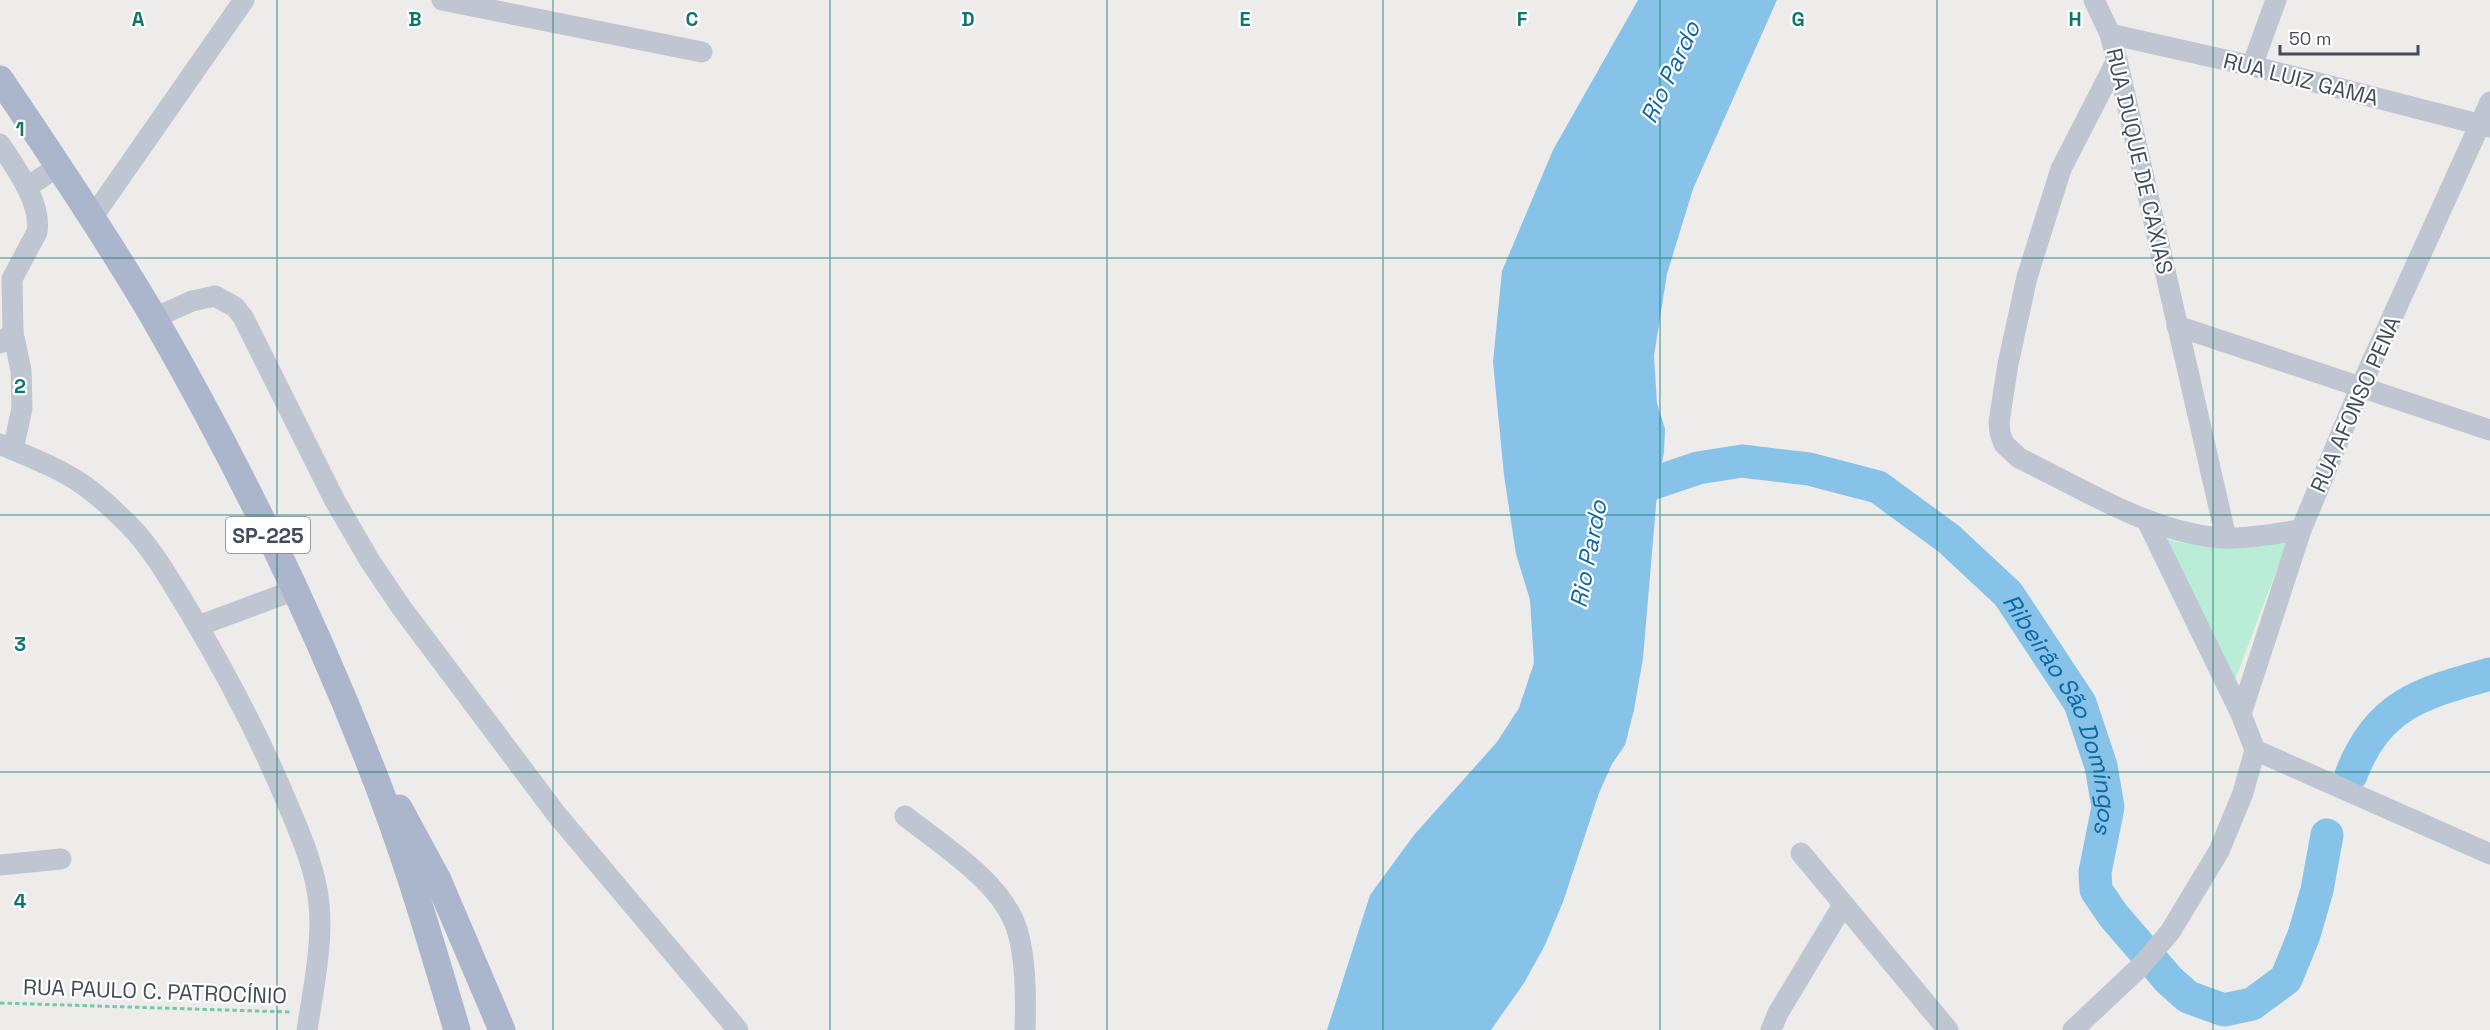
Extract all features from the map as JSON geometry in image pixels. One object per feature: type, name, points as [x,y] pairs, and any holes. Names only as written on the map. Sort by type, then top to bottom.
[{"type":"main road","name":"SP-225","points":[[0,79],[59,166],[154,318],[219,438],[295,590],[374,774],[420,906],[457,1030]]},
{"type":"main road","points":[[374,774],[406,819],[438,880],[502,1030]]},
{"type":"main road","points":[[420,906],[438,1030]]},
{"type":"street","points":[[92,218],[244,0]]},
{"type":"street","points":[[442,0],[702,52]]},
{"type":"street","name":"RUA DUQUE DE CAXIAS","points":[[2094,0],[2110,34],[2117,60],[2226,538]]},
{"type":"street","points":[[2252,66],[2276,0]]},
{"type":"street","name":"RUA LUIZ GAMA","points":[[2110,34],[2252,66],[2486,126]]},
{"type":"street","points":[[2117,60],[2061,169],[2040,232],[2027,277],[2001,404],[2000,433],[2004,444],[2019,458],[2147,520],[2199,535],[2226,538],[2301,530]]},
{"type":"street","name":"RUA AFONSO PENA","points":[[2241,714],[2301,530],[2361,386],[2486,126],[2490,102]]},
{"type":"street","points":[[0,144],[27,187],[38,225],[37,232],[12,279],[7,338],[21,370],[22,408],[7,447],[82,484],[130,526],[167,575],[198,626],[271,763],[311,865],[319,903],[320,931],[308,1022]]},
{"type":"street","points":[[27,187],[59,166]]},
{"type":"street","points":[[154,318],[192,301],[215,296],[235,307],[243,317],[340,509],[370,561],[401,607],[556,815],[738,1030]]},
{"type":"street","points":[[2177,326],[2490,430]]},
{"type":"street","points":[[2073,1030],[2141,966],[2170,932],[2218,851],[2243,793],[2255,750],[2241,714],[2147,520]]},
{"type":"street","points":[[198,626],[295,590]]},
{"type":"street","points":[[2255,750],[2490,854]]},
{"type":"street","points":[[905,816],[977,874],[997,893],[1011,915],[1018,934],[1025,1030]]},
{"type":"street","points":[[1801,853],[1948,1030]]},
{"type":"street","points":[[0,864],[61,859]]},
{"type":"street","points":[[1771,1030],[1778,1013],[1843,905]]},
{"type":"path","name":"RUA PAULO C. PATROCÍNIO","points":[[0,1003],[308,1022]]},
{"type":"green space","points":[[2166,539],[2227,547],[2288,540],[2232,688]]},
{"type":"water","name":"Rio Pardo","points":[[1638,0],[1777,0],[1693,189],[1667,274],[1654,356],[1657,403],[1665,429],[1664,452],[1658,483],[1643,658],[1625,745],[1612,764],[1599,793],[1563,902],[1545,945],[1524,983],[1491,1030],[1327,1030],[1370,895],[1414,835],[1497,742],[1519,708],[1534,663],[1530,600],[1516,554],[1504,475],[1493,362],[1502,271],[1553,150]]},
{"type":"waterway","name":"Ribeirão São Domingos","points":[[1615,496],[1698,468],[1742,461],[1809,469],[1878,487],[1949,539],[2008,594],[2080,703],[2101,766],[2108,807],[2095,872],[2096,890],[2113,915],[2169,980],[2188,997],[2224,1010],[2252,1004],[2286,979],[2304,935],[2317,890],[2327,835]]},
{"type":"waterway","name":"Ribeirão São Domingos","points":[[2351,775],[2362,751],[2375,732],[2405,705],[2443,688],[2490,674]]}]
